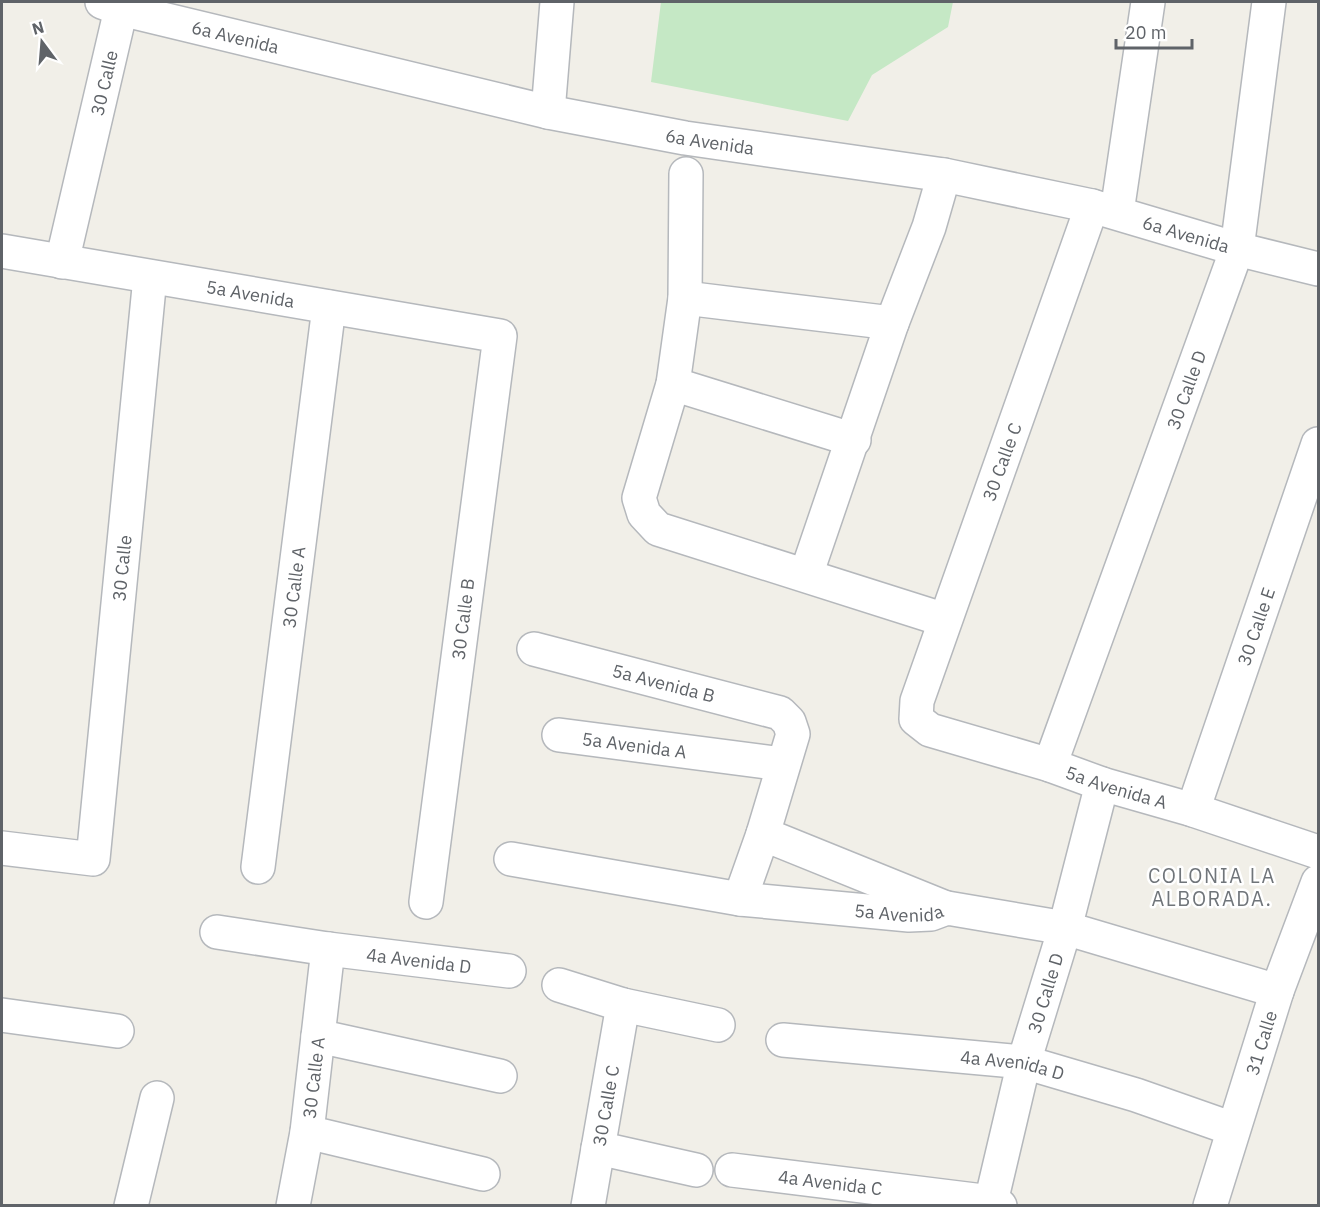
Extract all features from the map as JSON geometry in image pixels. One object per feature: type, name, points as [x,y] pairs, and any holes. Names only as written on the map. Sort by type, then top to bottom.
[{"type":"street","points":[[548,112],[557,2]]},
{"type":"street","name":"30 Calle C","points":[[916,719],[916,701],[945,620],[1105,209],[1148,2]]},
{"type":"street","name":"30 Calle D","points":[[1050,765],[1237,249],[1269,2]]},
{"type":"street","name":"6a Avenida","points":[[129,6],[548,112],[686,138],[944,175],[1105,209],[1237,249],[1318,269]]},
{"type":"street","name":"30 Calle","points":[[62,262],[129,6]]},
{"type":"street","points":[[686,174],[685,298],[673,384],[639,498],[644,514],[658,529],[945,620]]},
{"type":"street","points":[[806,575],[854,440],[892,323],[929,227],[944,175]]},
{"type":"street","name":"5a Avenida","points":[[2,251],[500,336]]},
{"type":"street","name":"30 Calle","points":[[2,848],[93,859],[150,277]]},
{"type":"street","points":[[685,298],[892,323]]},
{"type":"street","name":"30 Calle A","points":[[258,867],[329,307]]},
{"type":"street","name":"30 Calle B","points":[[426,902],[500,336]]},
{"type":"street","points":[[673,384],[854,440]]},
{"type":"street","name":"30 Calle E","points":[[1193,810],[1318,444]]},
{"type":"street","name":"5a Avenida B","points":[[534,649],[780,713],[789,723],[793,734],[783,764]]},
{"type":"street","name":"5a Avenida A","points":[[916,719],[930,730],[1050,765],[1102,784],[1193,810],[1318,852]]},
{"type":"street","name":"5a Avenida A","points":[[559,735],[783,764]]},
{"type":"street","points":[[740,899],[783,764]]},
{"type":"street","name":"30 Calle D","points":[[996,1204],[1024,1062],[1065,928],[1102,784]]},
{"type":"street","points":[[762,834],[947,908]]},
{"type":"street","name":"5a Avenida","points":[[511,859],[740,899],[909,915],[931,914],[947,908],[1065,928],[1277,991]]},
{"type":"street","name":"31 Calle","points":[[1210,1206],[1277,991],[1318,882]]},
{"type":"street","name":"4a Avenida D","points":[[218,932],[328,950],[509,971]]},
{"type":"street","name":"30 Calle A","points":[[293,1206],[307,1132],[328,950]]},
{"type":"street","points":[[559,985],[623,1005],[718,1025]]},
{"type":"street","name":"30 Calle C","points":[[588,1206],[623,1005]]},
{"type":"street","points":[[2,1015],[117,1031]]},
{"type":"street","points":[[318,1036],[500,1076]]},
{"type":"street","name":"4a Avenida D","points":[[783,1040],[1024,1062],[1136,1095],[1233,1129]]},
{"type":"street","points":[[131,1206],[157,1098]]},
{"type":"street","points":[[307,1132],[483,1174]]},
{"type":"street","points":[[598,1148],[696,1170]]},
{"type":"street","name":"4a Avenida C","points":[[732,1170],[996,1204]]},
{"type":"green space","points":[[661,2],[953,2],[948,27],[872,75],[848,121],[651,82]]},
{"type":"district","name":"COLONIA LA ALBORADA.","points":[[1212,886]]}]
